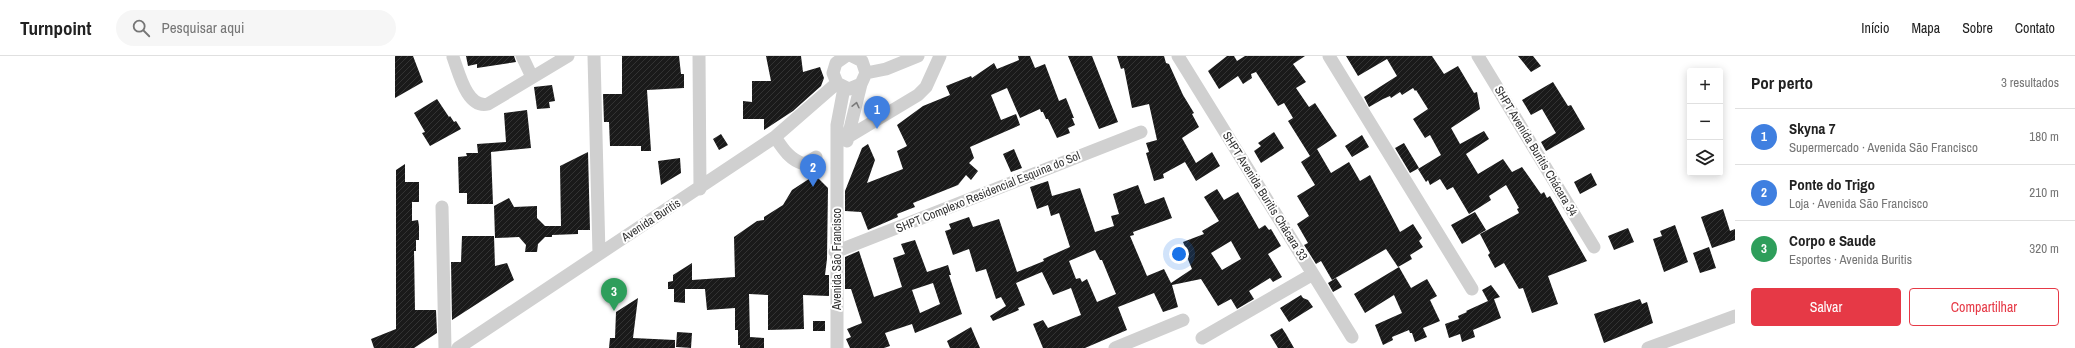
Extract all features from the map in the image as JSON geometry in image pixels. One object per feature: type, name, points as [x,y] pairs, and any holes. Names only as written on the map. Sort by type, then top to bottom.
[{"type":"street","points":[[522,56],[532,77]]},
{"type":"street","points":[[453,57],[470,97],[474,103],[482,106],[488,104],[568,56]]},
{"type":"street","points":[[594,56],[599,254]]},
{"type":"street","points":[[699,56],[700,189]]},
{"type":"street","points":[[852,56],[862,61],[863,79]]},
{"type":"street","points":[[841,85],[853,88],[863,79],[918,56]]},
{"type":"street","points":[[848,137],[918,95],[926,86],[940,56]]},
{"type":"street","name":"SHPT Avenida Buritis Chácara 33","points":[[1178,56],[1352,337]]},
{"type":"street","points":[[1329,56],[1472,289]]},
{"type":"street","name":"SHPT Avenida Buritis Chácara 34","points":[[1478,56],[1594,247]]},
{"type":"street","name":"Avenida São Francisco","points":[[836,348],[837,125],[841,85],[833,73],[839,58]]},
{"type":"street","name":"Avenida São Francisco","points":[[838,169],[863,79]]},
{"type":"street","name":"Avenida Buritis","points":[[458,348],[700,189],[775,137],[841,85]]},
{"type":"street","name":"SHPT Complexo Residencial Esquina do Sol","points":[[836,252],[1141,132]]},
{"type":"street","points":[[775,137],[784,150],[797,162],[804,164],[816,157]]},
{"type":"street","points":[[442,207],[445,348]]},
{"type":"street","points":[[1202,338],[1313,274]]},
{"type":"street","points":[[1648,348],[1735,316]]},
{"type":"street","points":[[1115,348],[1183,320]]},
{"type":"building","points":[[395,56],[413,56],[423,82],[395,98]]},
{"type":"building","points":[[466,56],[514,56],[516,62],[477,68],[477,64],[468,66]]},
{"type":"building","points":[[622,56],[679,56],[681,74],[684,74],[684,88],[647,90],[651,151],[641,151],[641,146],[610,146],[609,122],[604,122],[603,94],[622,94]]},
{"type":"building","points":[[766,56],[801,56],[803,72],[820,67],[824,78],[821,86],[793,111],[764,130],[764,119],[743,119],[743,101],[752,102],[752,81],[771,81]]},
{"type":"building","points":[[1018,56],[1030,56],[1035,68],[1045,64],[1059,101],[1066,98],[1074,118],[1072,118],[1075,125],[1068,128],[1070,133],[1057,138],[1048,119],[1046,119],[1040,109],[1020,118],[1007,88],[991,95],[1001,120],[1016,114],[1020,125],[970,147],[974,158],[969,163],[978,171],[971,180],[966,175],[958,185],[913,203],[915,207],[897,214],[898,217],[868,230],[861,212],[845,211],[845,191],[862,148],[868,144],[875,160],[867,183],[903,169],[897,151],[907,146],[897,125],[923,106],[950,95],[946,86],[971,76],[972,78],[994,63],[997,69],[1019,60]]},
{"type":"building","points":[[1068,56],[1092,56],[1118,122],[1099,129]]},
{"type":"building","points":[[1117,56],[1164,56],[1166,63],[1169,64],[1183,95],[1194,113],[1192,114],[1199,127],[1182,138],[1196,163],[1212,152],[1220,166],[1196,181],[1185,162],[1163,174],[1164,178],[1154,181],[1146,153],[1149,152],[1146,143],[1157,140],[1149,104],[1132,108],[1124,68],[1121,69]]},
{"type":"building","points":[[1227,56],[1234,56],[1237,61],[1245,56],[1305,56],[1293,64],[1306,82],[1296,88],[1309,107],[1315,103],[1337,136],[1317,149],[1331,173],[1349,162],[1360,181],[1370,175],[1400,232],[1413,224],[1422,238],[1419,241],[1423,247],[1410,255],[1412,259],[1398,267],[1386,249],[1332,280],[1321,261],[1316,264],[1304,245],[1308,243],[1297,224],[1309,216],[1297,196],[1315,185],[1301,162],[1310,156],[1288,121],[1293,118],[1284,103],[1278,106],[1256,72],[1251,74],[1252,78],[1243,84],[1238,76],[1219,89],[1208,71]]},
{"type":"building","points":[[1346,56],[1432,56],[1444,74],[1458,66],[1474,93],[1477,92],[1480,109],[1451,128],[1460,144],[1484,131],[1489,139],[1466,154],[1478,174],[1503,159],[1512,172],[1522,167],[1541,194],[1544,192],[1547,198],[1550,196],[1587,261],[1548,276],[1558,304],[1532,313],[1523,288],[1519,289],[1504,263],[1495,268],[1488,255],[1490,253],[1480,234],[1519,213],[1517,209],[1519,208],[1506,185],[1489,196],[1491,200],[1469,214],[1453,187],[1447,190],[1440,179],[1430,185],[1428,180],[1426,182],[1418,169],[1441,155],[1430,135],[1425,138],[1413,119],[1428,109],[1416,90],[1415,91],[1413,88],[1402,95],[1400,92],[1391,98],[1390,96],[1369,107],[1364,97],[1397,76],[1387,59],[1358,76]]},
{"type":"building","points":[[1518,56],[1533,56],[1541,66],[1531,72]]},
{"type":"building","points":[[1553,82],[1568,106],[1571,105],[1585,129],[1546,151],[1541,142],[1556,133],[1542,109],[1531,115],[1522,100]]},
{"type":"building","points":[[552,85],[555,101],[549,102],[550,108],[537,109],[534,87]]},
{"type":"building","points":[[437,99],[449,117],[450,116],[454,122],[456,121],[461,129],[430,146],[422,133],[425,132],[414,113]]},
{"type":"building","points":[[527,110],[531,148],[491,152],[493,204],[467,204],[467,193],[459,193],[458,157],[467,156],[466,153],[478,153],[477,144],[506,142],[504,113]]},
{"type":"building","points":[[1274,132],[1284,148],[1261,163],[1254,151],[1261,146],[1258,143]]},
{"type":"building","points":[[721,134],[728,145],[719,150],[713,139]]},
{"type":"building","points":[[1362,135],[1369,147],[1352,157],[1345,146]]},
{"type":"building","points":[[1404,143],[1419,168],[1410,173],[1395,148]]},
{"type":"building","points":[[1014,149],[1022,168],[1011,172],[1003,154]]},
{"type":"building","points":[[588,152],[590,230],[578,230],[578,234],[552,235],[552,237],[545,237],[538,244],[537,252],[525,252],[526,245],[519,237],[495,238],[494,206],[509,198],[514,207],[537,206],[537,218],[545,226],[561,226],[560,166]]},
{"type":"building","points":[[680,158],[681,173],[661,185],[658,161]]},
{"type":"building","points":[[405,164],[405,182],[419,182],[419,202],[412,202],[412,221],[418,220],[419,226],[419,240],[416,240],[416,251],[414,251],[415,310],[436,310],[437,333],[414,348],[374,348],[371,339],[396,329],[396,170]]},
{"type":"building","points":[[1591,173],[1597,185],[1580,194],[1574,182]]},
{"type":"building","points":[[815,175],[828,188],[827,259],[825,275],[829,275],[829,296],[803,295],[804,329],[768,330],[768,295],[749,294],[750,337],[764,338],[764,348],[740,348],[740,345],[738,345],[738,330],[735,330],[735,308],[707,310],[705,289],[685,289],[685,303],[674,302],[674,289],[668,289],[668,282],[673,281],[673,275],[692,263],[692,280],[735,277],[734,237],[757,221],[764,220],[764,217],[783,205],[792,190]]},
{"type":"building","points":[[1048,181],[1052,196],[1080,188],[1095,232],[1114,226],[1111,216],[1119,214],[1113,194],[1138,185],[1145,204],[1164,197],[1172,218],[1133,232],[1134,235],[1130,236],[1147,276],[1164,269],[1171,283],[1192,269],[1184,250],[1186,249],[1183,242],[1204,234],[1202,231],[1219,221],[1204,197],[1217,189],[1224,200],[1238,192],[1259,229],[1265,225],[1269,230],[1271,229],[1281,246],[1268,254],[1282,277],[1273,282],[1270,278],[1249,291],[1254,299],[1237,309],[1231,299],[1218,306],[1201,279],[1172,285],[1178,307],[1163,312],[1154,293],[1118,307],[1127,330],[1085,348],[1043,348],[1033,324],[1043,320],[1048,328],[1081,315],[1071,288],[1053,295],[1042,272],[1016,283],[1025,305],[1018,308],[1019,310],[993,321],[990,316],[1006,306],[1001,297],[996,299],[986,269],[976,272],[969,249],[953,255],[945,231],[951,229],[949,224],[969,217],[973,227],[999,219],[1017,272],[1044,261],[1043,259],[1070,247],[1059,213],[1051,216],[1048,205],[1037,209],[1030,187]],"holes":[[[1231,241],[1241,259],[1222,270],[1211,253]],[[1095,250],[1100,260],[1102,260],[1116,294],[1097,302],[1087,279],[1082,282],[1080,278],[1076,279],[1069,261]]]},
{"type":"building","points":[[1723,209],[1730,231],[1735,229],[1735,240],[1712,248],[1701,217]]},
{"type":"building","points":[[1475,212],[1486,230],[1462,244],[1451,225]]},
{"type":"building","points":[[1675,225],[1688,262],[1664,272],[1653,239],[1662,236],[1660,231]]},
{"type":"building","points":[[1628,228],[1634,242],[1614,250],[1608,236]]},
{"type":"building","points":[[462,236],[494,236],[495,266],[507,263],[514,280],[452,320],[451,262],[461,262]]},
{"type":"building","points":[[915,240],[927,272],[948,265],[951,275],[949,275],[962,314],[915,333],[912,324],[885,333],[890,346],[884,348],[850,348],[846,339],[851,337],[847,329],[862,323],[851,289],[845,289],[845,257],[859,251],[874,297],[902,287],[893,258],[905,254],[901,244]],"holes":[[[933,283],[940,304],[920,313],[912,290]]]},
{"type":"building","points":[[1709,247],[1716,268],[1700,273],[1693,253]]},
{"type":"building","points":[[1399,267],[1411,288],[1427,279],[1437,296],[1430,300],[1440,321],[1423,328],[1427,337],[1415,342],[1412,333],[1410,333],[1409,330],[1392,337],[1393,340],[1383,345],[1375,325],[1402,313],[1394,295],[1365,313],[1354,294]]},
{"type":"building","points":[[1336,278],[1342,287],[1333,292],[1328,283]]},
{"type":"building","points":[[1491,285],[1500,297],[1494,299],[1501,318],[1473,330],[1475,337],[1462,342],[1460,334],[1449,338],[1445,324],[1459,319],[1458,316],[1467,312],[1466,311],[1488,301],[1482,290]]},
{"type":"building","points":[[1301,295],[1303,298],[1308,300],[1313,307],[1289,322],[1280,308]]},
{"type":"building","points":[[638,298],[633,338],[675,340],[675,348],[609,348],[610,338],[615,338],[616,312]]},
{"type":"building","points":[[1640,299],[1642,304],[1647,302],[1653,323],[1604,343],[1594,314]]},
{"type":"building","points":[[813,321],[825,321],[825,331],[813,331]]},
{"type":"building","points":[[971,327],[980,348],[950,348],[947,341]]},
{"type":"building","points":[[1282,328],[1294,348],[1278,348],[1270,335]]},
{"type":"building","points":[[677,332],[692,333],[691,348],[676,347]]},
{"type":"place","name":"Skyna 7","points":[[877,129]]},
{"type":"place","name":"Ponte do Trigo","points":[[813,187]]},
{"type":"place","name":"Corpo e Saude","points":[[614,311]]}]
